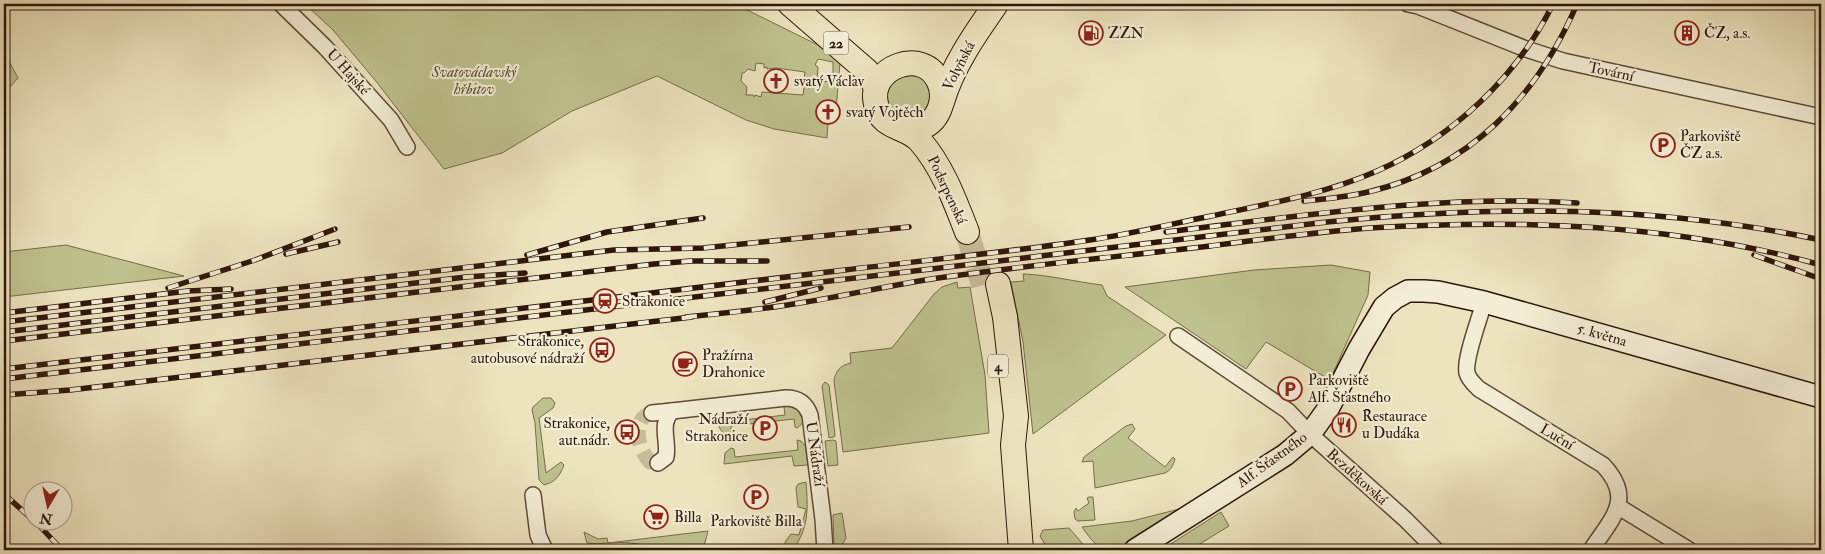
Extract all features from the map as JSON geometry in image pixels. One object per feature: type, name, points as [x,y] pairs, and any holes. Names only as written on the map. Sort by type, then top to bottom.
[{"type":"main road","name":"Podsrpenská","points":[[790,4],[867,71],[876,87],[874,97],[880,115],[886,122],[918,139],[929,152],[975,231],[978,217],[935,130],[942,91],[938,80],[932,72],[924,67]]},
{"type":"main road","points":[[805,4],[866,52],[893,67]]},
{"type":"main road","name":"Volyňská","points":[[938,111],[948,82],[996,4]]},
{"type":"main road","name":"Volyňská","points":[[924,67],[947,65],[978,31]]},
{"type":"main road","points":[[876,87],[881,77],[900,64],[911,63],[924,67]]},
{"type":"main road","points":[[904,130],[920,128],[938,111]]},
{"type":"main road","name":"4","points":[[990,284],[1005,317],[1012,373],[1016,416],[1013,445],[1021,550]]},
{"type":"main road","name":"5. května","points":[[1384,307],[1395,298],[1408,292],[1438,292],[1484,302],[1821,397]]},
{"type":"main road","name":"Alf. Šťastného","points":[[1136,550],[1286,455],[1310,434],[1328,409],[1359,349],[1384,307]]},
{"type":"street","name":"U Hajské","points":[[281,4],[325,47],[384,113],[407,147]]},
{"type":"street","name":"Tovární","points":[[1415,4],[1526,49],[1563,61],[1821,117]]},
{"type":"street","name":"Luční","points":[[1484,302],[1467,361],[1467,372],[1470,380],[1478,390],[1603,464],[1616,482],[1620,492],[1619,508]]},
{"type":"street","name":"Bezděkovská","points":[[1178,336],[1288,410],[1310,434],[1405,519],[1436,550]]},
{"type":"street","name":"U Nádraží","points":[[652,413],[786,398],[798,400],[804,405],[810,415],[825,550]]},
{"type":"street","points":[[658,463],[666,457],[667,442],[664,426],[666,418],[672,411]]},
{"type":"street","points":[[533,495],[538,535],[545,550]]},
{"type":"street","points":[[1591,550],[1619,508],[1689,550]]},
{"type":"green space","name":"Svatováclavský hřbitov","points":[[305,4],[735,4],[824,48],[840,63],[835,122],[828,123],[827,138],[774,129],[746,120],[657,76],[572,111],[502,153],[444,169],[375,80],[333,30]],"holes":[[[818,59],[833,62],[833,82],[817,81],[818,67],[815,65]],[[756,63],[764,64],[764,68],[767,67],[767,69],[776,68],[805,72],[804,79],[810,80],[810,88],[804,87],[803,95],[762,92],[761,97],[746,95],[747,87],[741,81],[742,73],[748,69],[755,71]]]},
{"type":"green space","points":[[4,52],[18,78],[9,88],[4,90]]},
{"type":"green space","points":[[907,73],[927,80],[933,100],[921,118],[907,119],[900,117],[886,99],[887,89],[890,84]]},
{"type":"green space","points":[[66,245],[184,276],[4,297],[4,252]]},
{"type":"green space","points":[[1331,265],[1370,272],[1368,295],[1330,380],[1266,342],[1246,369],[1125,287],[1254,270]]},
{"type":"green space","points":[[1023,274],[1102,285],[1107,296],[1166,335],[1033,434],[1023,342],[1011,282],[1024,281]]},
{"type":"green space","points":[[957,282],[958,288],[970,287],[985,375],[989,433],[843,452],[834,381],[837,371],[844,365],[851,363],[850,353],[892,348],[934,294],[942,287]]},
{"type":"green space","points":[[825,382],[829,385],[835,435],[829,438],[822,386]]},
{"type":"green space","points":[[543,398],[551,398],[555,403],[553,408],[539,418],[546,473],[561,462],[564,465],[557,478],[544,485],[539,480],[535,423],[532,410]]},
{"type":"green space","points":[[786,405],[795,407],[803,417],[801,425],[797,428],[795,427],[794,419],[731,426],[732,434],[729,436],[719,426],[722,413],[725,414],[727,422],[785,415],[784,407]]},
{"type":"green space","points":[[1132,424],[1135,429],[1128,438],[1165,467],[1173,457],[1175,459],[1173,466],[1165,473],[1095,488],[1093,461],[1082,462],[1084,457],[1126,426]]},
{"type":"green space","points":[[797,440],[801,441],[806,447],[808,465],[794,466],[792,456],[724,464],[725,453],[731,448],[734,449],[735,457],[798,450]]},
{"type":"green space","points":[[825,441],[836,441],[838,465],[828,466]]},
{"type":"green space","points":[[806,482],[807,508],[803,531],[795,547],[792,550],[786,550],[785,542],[791,534],[799,535],[806,509],[798,507],[796,488],[798,484]]},
{"type":"green space","points":[[1093,497],[1095,520],[1078,521],[1075,519],[1074,512],[1076,508],[1078,511],[1089,503],[1087,498]]},
{"type":"green space","points":[[1187,507],[1146,535],[1112,549],[1103,549],[1097,545],[1082,527],[1132,521]]},
{"type":"green space","points":[[1221,512],[1229,526],[1190,550],[1161,550]]},
{"type":"green space","points":[[842,513],[846,538],[842,545],[834,545],[833,515]]},
{"type":"green space","points":[[1069,528],[1088,550],[1048,550],[1040,536],[1043,530]]},
{"type":"green space","points":[[708,531],[703,550],[624,543],[598,544],[587,543],[584,532],[598,539],[607,538],[608,543]]},
{"type":"tunnel","points":[[967,232],[983,285]]},
{"type":"tunnel","points":[[652,413],[645,416],[641,421],[638,435],[646,457],[650,462],[658,463]]},
{"type":"railway","points":[[4,369],[1060,244],[1136,232],[1296,198],[1337,186],[1377,171],[1405,157],[1456,123],[1480,103],[1521,56],[1553,4]]},
{"type":"railway","points":[[1304,201],[1360,194],[1405,181],[1438,166],[1468,146],[1496,124],[1520,98],[1542,69],[1561,38],[1577,4]]},
{"type":"railway","points":[[1166,232],[1320,213],[1422,204],[1474,201],[1577,203]]},
{"type":"railway","points":[[4,379],[1389,216],[1513,211],[1637,214],[1760,228],[1821,240]]},
{"type":"railway","points":[[527,255],[607,232],[703,218]]},
{"type":"railway","points":[[686,317],[776,307],[916,281],[1017,268],[1270,238],[1370,228],[1427,225],[1541,225],[1654,233],[1766,251],[1821,265]]},
{"type":"railway","points":[[4,322],[614,250],[703,248],[909,227]]},
{"type":"railway","points":[[168,288],[255,260],[335,229]]},
{"type":"railway","points":[[286,254],[338,242]]},
{"type":"railway","points":[[1754,255],[1821,279]]},
{"type":"railway","points":[[4,341],[654,264],[691,261],[767,261]]},
{"type":"railway","points":[[4,332],[466,277],[525,273]]},
{"type":"railway","points":[[765,302],[821,288]]},
{"type":"railway","points":[[4,313],[188,291],[231,289]]},
{"type":"railway","points":[[4,395],[70,390],[692,317]]},
{"type":"railway","points":[[4,494],[22,510]]},
{"type":"railway","points":[[45,532],[62,550]]},
{"type":"place","name":"ZZN","points":[[1091,33]]},
{"type":"place","name":"ČZ, a.s.","points":[[1687,33]]},
{"type":"place","name":"svatý Václav","points":[[776,81]]},
{"type":"place","name":"svatý Vojtěch","points":[[828,112]]},
{"type":"place","name":"Parkoviště ČZ a.s.","points":[[1663,145]]},
{"type":"place","name":"Strakonice","points":[[605,301]]},
{"type":"place","name":"Strakonice, autobusové nádraží","points":[[602,350]]},
{"type":"place","name":"Pražírna Drahonice","points":[[685,364]]},
{"type":"place","name":"Parkoviště Alf. Šťastného","points":[[1290,389]]},
{"type":"place","name":"Restaurace u Dudáka","points":[[1344,425]]},
{"type":"place","name":"Nádraží Strakonice","points":[[765,428]]},
{"type":"place","name":"Strakonice, aut.nádr.","points":[[627,432]]},
{"type":"place","name":"Parkoviště Billa","points":[[756,497]]},
{"type":"place","name":"Billa","points":[[656,517]]}]
